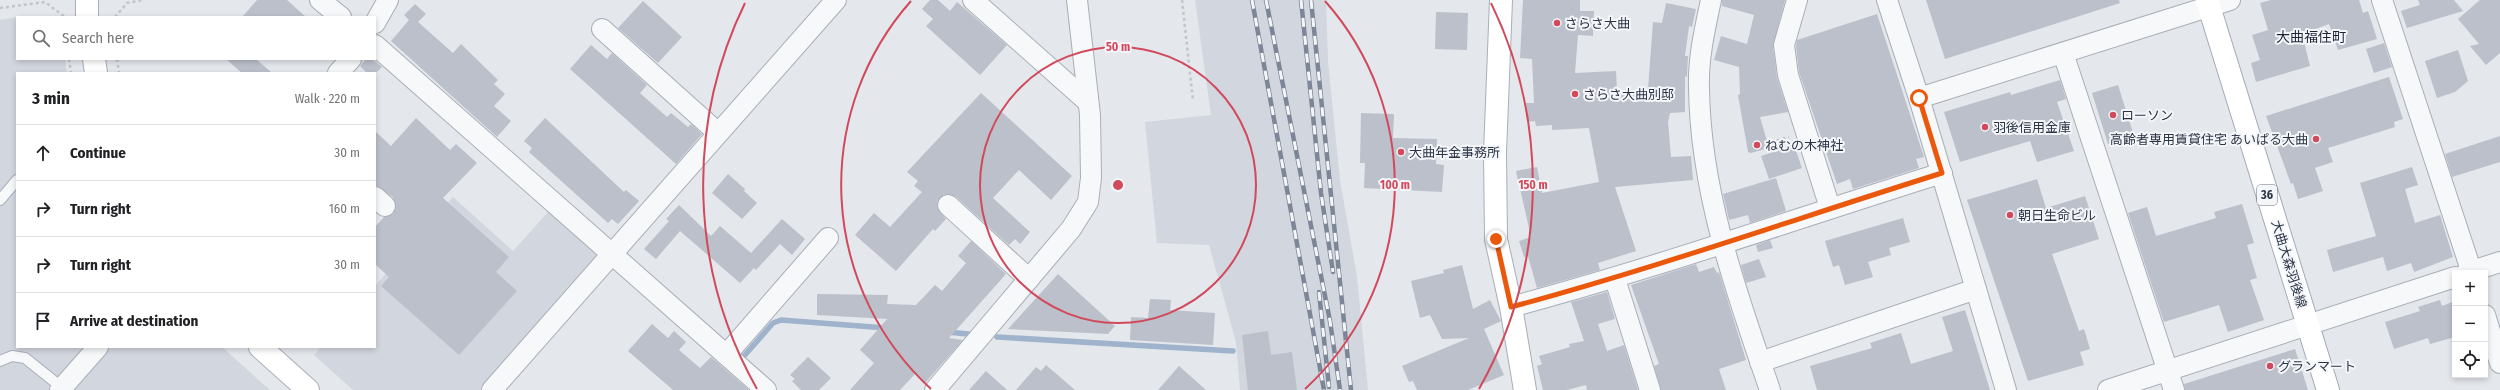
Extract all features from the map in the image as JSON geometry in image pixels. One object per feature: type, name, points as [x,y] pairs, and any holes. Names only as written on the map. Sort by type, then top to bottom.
[{"type":"street","points":[[87,0],[87,16]]},
{"type":"street","points":[[320,0],[340,16]]},
{"type":"street","points":[[376,21],[388,0]]},
{"type":"street","points":[[492,390],[836,0]]},
{"type":"street","points":[[972,0],[1088,102]]},
{"type":"street","points":[[935,390],[1071,230],[1088,202],[1091,178],[1088,102],[1076,0]]},
{"type":"street","points":[[1501,0],[1494,202],[1496,239],[1511,307],[1525,390]]},
{"type":"street","points":[[1710,0],[1704,29],[1699,86],[1702,136],[1708,177],[1722,242],[1770,390]]},
{"type":"street","points":[[1797,0],[1784,45],[1788,75],[1830,208]]},
{"type":"street","points":[[1887,0],[1942,173],[2006,390]]},
{"type":"street","points":[[1919,98],[2063,53],[2208,3],[2230,0]]},
{"type":"street","points":[[2382,0],[2465,270]]},
{"type":"street","name":"大曲大森羽後線","points":[[2208,3],[2328,390]]},
{"type":"street","points":[[602,29],[718,133]]},
{"type":"street","points":[[376,46],[766,390]]},
{"type":"street","points":[[2063,53],[2174,390]]},
{"type":"street","points":[[94,60],[96,72]]},
{"type":"street","points":[[339,72],[350,60]]},
{"type":"street","points":[[1511,307],[1615,279],[1722,242],[1942,173]]},
{"type":"street","points":[[948,205],[1029,279]]},
{"type":"street","points":[[726,355],[828,238]]},
{"type":"street","points":[[2477,270],[2500,262]]},
{"type":"street","points":[[1615,279],[1650,390]]},
{"type":"street","points":[[2108,390],[2452,279]]},
{"type":"street","points":[[1760,362],[1976,290]]},
{"type":"street","points":[[2488,325],[2500,363]]},
{"type":"street","points":[[62,389],[97,348]]},
{"type":"street","points":[[261,348],[308,390]]},
{"type":"lane","points":[[0,200],[16,181]]},
{"type":"lane","points":[[0,361],[12,356],[25,358],[62,389]]},
{"type":"path","points":[[116,16],[127,1],[143,0]]},
{"type":"path","points":[[1182,0],[1193,101]]},
{"type":"path","points":[[0,8],[45,1],[64,16]]},
{"type":"path","points":[[69,60],[71,72]]},
{"type":"path","points":[[117,60],[119,72]]},
{"type":"shaded area","points":[[1195,0],[1326,0],[1328,62],[1340,180],[1357,277],[1368,390],[1240,390],[1236,342],[1209,245],[1157,243],[1145,122],[1211,115]]},
{"type":"shaded area","points":[[16,17],[16,60],[65,60],[67,72],[16,72],[16,348],[223,348],[270,390],[0,390],[0,20]]},
{"type":"shaded area","points":[[453,197],[513,251],[549,211],[599,255],[480,390],[353,390],[314,355],[320,348],[376,348],[376,285]]},
{"type":"building","points":[[257,0],[287,0],[305,16],[243,16]]},
{"type":"building","points":[[930,0],[938,0],[950,11],[957,2],[1007,45],[980,75],[926,26],[933,19],[922,9]]},
{"type":"building","points":[[1523,0],[1580,0],[1580,11],[1594,11],[1593,36],[1578,35],[1575,73],[1616,71],[1617,91],[1648,89],[1653,22],[1662,23],[1666,3],[1696,9],[1692,27],[1689,26],[1685,56],[1688,56],[1687,77],[1685,76],[1685,112],[1670,113],[1668,122],[1671,157],[1691,156],[1693,180],[1615,187],[1636,251],[1598,263],[1600,270],[1537,288],[1528,256],[1524,257],[1519,241],[1531,237],[1516,171],[1537,167],[1542,193],[1599,182],[1589,128],[1552,130],[1552,125],[1536,126],[1535,121],[1527,122],[1526,103],[1534,103],[1532,59],[1520,58]]},
{"type":"building","points":[[1722,0],[1785,0],[1773,46],[1777,78],[1788,112],[1760,117],[1769,148],[1751,153],[1748,152],[1738,95],[1740,94],[1739,67],[1714,60],[1721,36],[1747,44],[1754,15],[1722,6]]},
{"type":"building","points":[[1926,0],[2119,0],[2120,3],[1945,59]]},
{"type":"building","points":[[2271,0],[2359,0],[2363,13],[2368,11],[2377,39],[2338,50],[2329,24],[2302,34],[2310,66],[2256,82],[2251,63],[2260,60],[2252,35],[2268,30],[2260,3]]},
{"type":"building","points":[[2418,0],[2454,0],[2463,11],[2407,28],[2401,11],[2420,5]]},
{"type":"building","points":[[2480,0],[2500,0],[2500,53],[2486,65],[2470,46],[2479,44],[2458,19]]},
{"type":"building","points":[[643,1],[682,37],[658,63],[618,28]]},
{"type":"building","points":[[415,4],[426,14],[418,22],[453,53],[461,44],[498,80],[494,84],[505,94],[494,106],[511,121],[497,137],[391,41],[409,20],[404,15]]},
{"type":"building","points":[[1436,12],[1468,13],[1467,50],[1435,49]]},
{"type":"building","points":[[1877,14],[1924,157],[1916,159],[1919,168],[1853,189],[1850,179],[1837,184],[1799,72],[1796,46],[1797,40]]},
{"type":"building","points":[[2384,43],[2392,67],[2374,73],[2366,49]]},
{"type":"building","points":[[591,45],[607,59],[612,53],[647,85],[640,93],[667,117],[671,113],[688,127],[691,124],[702,134],[676,164],[570,69]]},
{"type":"building","points":[[2458,50],[2468,81],[2455,92],[2437,98],[2425,61]]},
{"type":"building","points":[[227,60],[257,60],[271,72],[241,72]]},
{"type":"building","points":[[365,60],[374,60],[382,67],[376,73],[366,72],[360,66]]},
{"type":"building","name":"高齢者専用賃貸住宅 あいぱる大曲","points":[[2389,77],[2403,119],[2394,122],[2395,127],[2328,148],[2333,162],[2315,168],[2323,191],[2298,199],[2266,116]]},
{"type":"building","points":[[2060,80],[2066,99],[2057,102],[2074,151],[2037,162],[2030,141],[1960,162],[1944,112],[2010,92],[2011,95]]},
{"type":"building","name":"ローソン","points":[[2118,85],[2134,136],[2108,144],[2092,93]]},
{"type":"building","points":[[981,93],[1072,176],[1051,200],[1019,170],[993,198],[1030,232],[1020,244],[1015,239],[1009,245],[956,197],[944,194],[937,202],[937,208],[946,219],[935,231],[933,229],[896,271],[855,235],[874,213],[890,227],[922,192],[914,186],[918,181],[907,172]]},
{"type":"building","name":"大曲年金事務所","points":[[1361,113],[1394,114],[1393,138],[1437,139],[1436,164],[1444,165],[1442,192],[1364,188],[1365,163],[1360,163]]},
{"type":"building","points":[[416,118],[450,150],[456,144],[477,163],[443,198],[509,257],[496,272],[517,291],[459,355],[381,286],[389,277],[376,265],[376,226],[384,217],[393,214],[396,208],[393,197],[376,186],[376,132],[391,146]]},
{"type":"building","points":[[545,118],[624,192],[626,190],[639,201],[618,224],[612,219],[608,223],[529,152],[532,148],[524,141]]},
{"type":"building","points":[[2500,136],[2500,162],[2452,177],[2445,154]]},
{"type":"building","points":[[1794,145],[1802,168],[1769,179],[1761,156]]},
{"type":"building","points":[[2412,167],[2418,185],[2405,189],[2415,223],[2440,215],[2453,257],[2414,272],[2411,263],[2387,271],[2383,257],[2333,272],[2327,250],[2376,236],[2360,183]]},
{"type":"building","points":[[728,174],[745,189],[744,191],[757,203],[742,219],[712,193]]},
{"type":"building","points":[[1776,178],[1786,211],[1750,223],[1748,215],[1729,220],[1723,194]]},
{"type":"building","points":[[2037,179],[2046,208],[2085,196],[2099,239],[2052,254],[2079,331],[2084,329],[2090,349],[2080,352],[2084,365],[2028,381],[1967,200]]},
{"type":"building","points":[[2242,204],[2254,243],[2247,245],[2257,278],[2250,280],[2264,320],[2228,332],[2219,305],[2164,322],[2128,213],[2147,207],[2156,236],[2216,218],[2214,212]]},
{"type":"building","points":[[679,205],[711,236],[720,226],[751,253],[782,219],[805,239],[792,255],[780,244],[756,270],[754,268],[740,283],[680,231],[656,259],[644,249],[669,221],[666,219]]},
{"type":"building","points":[[1903,218],[1910,242],[1889,248],[1891,255],[1868,262],[1873,277],[1845,285],[1839,265],[1833,267],[1825,241]]},
{"type":"building","points":[[1770,240],[1773,248],[1758,252],[1756,245]]},
{"type":"building","points":[[971,241],[1006,274],[949,338],[963,340],[925,383],[915,374],[900,390],[850,390],[874,363],[860,350],[887,319],[817,315],[817,294],[888,295],[887,304],[916,305],[935,285],[942,291],[966,263],[958,256]]},
{"type":"building","points":[[1759,259],[1766,277],[1746,283],[1741,265]]},
{"type":"building","points":[[1696,264],[1699,272],[1714,267],[1717,273],[1719,272],[1746,360],[1719,369],[1726,390],[1661,390],[1654,366],[1659,364],[1631,285]]},
{"type":"building","points":[[1462,265],[1473,309],[1490,300],[1501,321],[1484,329],[1504,375],[1468,390],[1417,390],[1413,381],[1409,382],[1402,366],[1469,338],[1442,339],[1430,315],[1420,318],[1411,281],[1444,273],[1443,270]]},
{"type":"building","points":[[1058,274],[1115,326],[1108,334],[1008,329]]},
{"type":"building","points":[[1607,292],[1615,319],[1598,324],[1607,351],[1624,345],[1638,390],[1587,390],[1586,385],[1567,390],[1543,390],[1537,366],[1542,364],[1539,356],[1570,347],[1569,344],[1584,341],[1571,302]]},
{"type":"building","points":[[1150,299],[1171,300],[1170,310],[1215,313],[1213,345],[1130,340],[1131,317],[1148,318]]},
{"type":"building","points":[[2440,300],[2442,306],[2452,302],[2452,338],[2430,344],[2428,338],[2394,349],[2385,322],[2420,311],[2418,307]]},
{"type":"building","points":[[1965,310],[1990,390],[1817,390],[1810,366],[1872,348],[1870,343],[1901,333],[1911,364],[1953,351],[1942,317]]},
{"type":"building","points":[[652,324],[668,338],[674,331],[686,342],[679,350],[700,368],[711,357],[749,390],[673,390],[628,351]]},
{"type":"building","points":[[1268,331],[1271,355],[1292,352],[1297,390],[1248,390],[1242,335]]},
{"type":"building","name":"グランマート","points":[[2295,349],[2308,390],[2185,390],[2184,384]]},
{"type":"building","points":[[808,357],[831,378],[819,390],[801,390],[792,381],[795,379],[790,375]]},
{"type":"building","points":[[1046,365],[1075,390],[1016,390],[1036,367],[1041,371]]},
{"type":"building","points":[[1179,366],[1206,390],[1158,390]]},
{"type":"building","points":[[986,371],[1007,390],[969,390]]},
{"type":"waterway","points":[[744,356],[773,323],[781,320],[886,328]]},
{"type":"waterway","points":[[947,332],[968,334]]},
{"type":"waterway","points":[[997,337],[1233,351]]},
{"type":"railway","points":[[1252,0],[1324,390]]},
{"type":"railway","points":[[1266,0],[1330,321],[1340,390]]},
{"type":"railway","points":[[1301,0],[1321,193],[1333,272]]},
{"type":"railway","points":[[1311,0],[1351,390]]},
{"type":"railway","points":[[1319,292],[1329,387]]},
{"type":"place","name":"さらさ大曲","points":[[1557,23]]},
{"type":"place","name":"さらさ大曲別邸","points":[[1575,94]]},
{"type":"place","name":"ローソン","points":[[2113,115]]},
{"type":"place","name":"羽後信用金庫","points":[[1985,127]]},
{"type":"place","name":"高齢者専用賃貸住宅 あいぱる大曲","points":[[2316,139]]},
{"type":"place","name":"ねむの木神社","points":[[1757,145]]},
{"type":"place","name":"大曲年金事務所","points":[[1401,152]]},
{"type":"place","name":"朝日生命ビル","points":[[2010,215]]},
{"type":"place","name":"グランマート","points":[[2270,366]]},
{"type":"district","name":"大曲福住町","points":[[2311,37]]},
{"type":"route","points":[[1496,239],[1501,270],[1511,307],[1615,279],[1722,242],[1942,173],[1919,98]]}]
